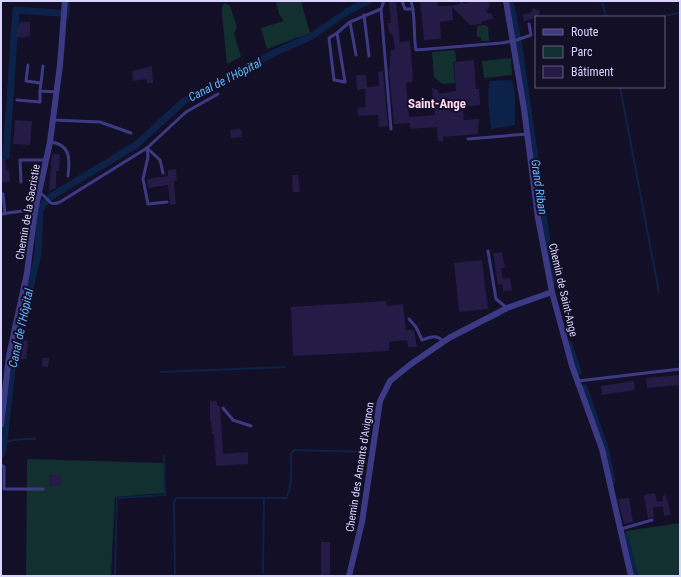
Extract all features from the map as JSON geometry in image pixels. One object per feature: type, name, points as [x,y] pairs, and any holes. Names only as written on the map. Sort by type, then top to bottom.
[{"type":"street","name":"Chemin de la Sacristie","points":[[1,425],[7,369],[27,273],[36,211],[50,142],[57,92],[65,1]]},
{"type":"street","name":"Chemin de Saint-Ange","points":[[506,1],[514,41],[538,218],[552,292],[578,381],[602,449],[631,576]]},
{"type":"street","name":"Chemin des Amants d'Avignon","points":[[350,576],[362,522],[380,401],[384,390],[400,372],[443,341],[507,308],[552,292]]},
{"type":"lane","points":[[384,1],[381,9],[391,129]]},
{"type":"lane","points":[[402,1],[405,9],[413,9]]},
{"type":"lane","points":[[411,1],[416,50],[514,41],[531,34],[529,24]]},
{"type":"lane","points":[[337,33],[345,82],[334,80],[329,38],[350,22],[381,9]]},
{"type":"lane","points":[[364,15],[369,56]]},
{"type":"lane","points":[[350,22],[356,55]]},
{"type":"lane","points":[[28,65],[26,82],[41,83]]},
{"type":"lane","points":[[17,100],[40,102],[43,66]]},
{"type":"lane","points":[[40,91],[57,92]]},
{"type":"lane","points":[[40,193],[44,195],[50,204],[54,205],[60,202],[147,148],[186,112],[218,94]]},
{"type":"lane","points":[[53,120],[100,122],[132,133]]},
{"type":"lane","points":[[468,139],[527,134]]},
{"type":"lane","points":[[50,142],[58,143],[67,151],[70,163],[68,176]]},
{"type":"lane","points":[[147,148],[160,160],[163,173]]},
{"type":"lane","points":[[147,148],[148,157],[143,179],[148,204],[167,202]]},
{"type":"lane","points":[[20,182],[20,160],[47,160]]},
{"type":"lane","points":[[1,193],[3,194],[5,203],[5,214]]},
{"type":"lane","points":[[1,214],[29,210],[36,211]]},
{"type":"lane","points":[[488,252],[496,299],[507,308]]},
{"type":"lane","points":[[409,320],[416,327],[422,340],[433,336],[440,337],[443,341]]},
{"type":"lane","points":[[578,381],[680,369]]},
{"type":"lane","points":[[223,408],[233,420],[251,426]]},
{"type":"lane","points":[[1,465],[4,467],[2,489],[43,489]]},
{"type":"lane","points":[[621,529],[652,520]]},
{"type":"green space","points":[[276,1],[301,1],[310,33],[267,49],[261,28],[284,21],[279,14]]},
{"type":"green space","points":[[225,3],[230,6],[237,27],[234,33],[241,57],[227,64],[222,14],[222,6]]},
{"type":"green space","points":[[485,25],[488,27],[489,41],[481,41],[481,37],[477,37],[477,26]]},
{"type":"green space","points":[[455,50],[456,61],[453,62],[455,83],[442,84],[434,77],[432,52]]},
{"type":"green space","points":[[511,58],[512,75],[484,78],[482,61]]},
{"type":"green space","points":[[27,459],[164,463],[164,493],[115,497],[111,576],[26,576]]},
{"type":"green space","points":[[680,523],[680,576],[636,576],[625,531]]},
{"type":"water","points":[[512,80],[515,94],[515,125],[491,129],[488,98],[490,81]]},
{"type":"building","points":[[389,1],[396,1],[400,42],[410,41],[413,78],[412,82],[406,83],[409,117],[435,115],[432,88],[438,90],[439,94],[456,91],[454,62],[474,60],[476,89],[479,89],[480,105],[463,107],[464,120],[479,119],[478,134],[443,137],[443,141],[438,141],[437,127],[410,129],[410,123],[394,124],[389,71],[391,50],[395,50],[393,36],[389,32],[388,23],[391,23]]},
{"type":"building","points":[[420,1],[438,1],[438,6],[451,6],[460,4],[461,1],[465,4],[472,1],[489,2],[490,6],[486,12],[492,14],[493,19],[483,21],[481,24],[470,25],[452,7],[453,20],[440,22],[441,39],[424,40]]},
{"type":"building","points":[[533,8],[540,11],[538,16],[524,21],[523,14],[531,13]]},
{"type":"building","points":[[30,22],[30,36],[25,36],[25,38],[16,37],[19,23]]},
{"type":"building","points":[[152,66],[153,83],[147,83],[147,79],[133,81],[132,71]]},
{"type":"building","points":[[383,71],[388,126],[379,127],[378,115],[358,116],[357,108],[366,107],[365,89],[357,90],[356,75],[366,75],[367,87],[379,86],[378,72]]},
{"type":"building","points":[[15,120],[32,121],[30,145],[13,144]]},
{"type":"building","points":[[241,129],[242,137],[231,138],[230,130]]},
{"type":"building","points":[[52,154],[60,154],[59,171],[56,171],[56,188],[49,191]]},
{"type":"building","points":[[1,159],[5,159],[6,170],[9,170],[10,182],[1,182]]},
{"type":"building","points":[[176,169],[177,181],[174,181],[174,184],[176,204],[170,205],[168,185],[148,188],[147,179],[168,176],[168,170]]},
{"type":"building","points":[[292,175],[298,175],[300,192],[293,192]]},
{"type":"building","points":[[502,252],[505,268],[501,268],[503,279],[510,278],[512,290],[503,291],[502,284],[498,285],[493,253]]},
{"type":"building","points":[[482,260],[488,309],[459,312],[454,263]]},
{"type":"building","points":[[386,301],[387,306],[403,304],[406,330],[414,330],[417,347],[408,347],[407,340],[389,342],[389,351],[293,356],[291,307]]},
{"type":"building","points":[[22,340],[28,341],[26,359],[19,359]]},
{"type":"building","points":[[43,358],[49,358],[48,367],[42,366]]},
{"type":"building","points":[[679,375],[680,385],[647,388],[646,378]]},
{"type":"building","points":[[634,381],[635,390],[602,395],[601,386]]},
{"type":"building","points":[[210,401],[217,401],[217,405],[220,406],[223,454],[248,452],[248,464],[216,466],[214,434],[212,434],[210,422]]},
{"type":"building","points":[[49,475],[61,475],[61,486],[49,486]]},
{"type":"building","points":[[655,493],[657,502],[663,501],[662,496],[666,495],[671,515],[664,516],[663,506],[653,508],[654,517],[648,518],[644,495]]},
{"type":"building","points":[[629,498],[633,522],[624,524],[618,499]]},
{"type":"building","points":[[321,542],[330,542],[330,576],[321,576]]},
{"type":"waterway","points":[[68,18],[69,1]]},
{"type":"waterway","name":"Canal de l'Hôpital","points":[[50,197],[136,145],[184,101],[276,52],[312,36],[348,11],[368,1]]},
{"type":"waterway","name":"Grand Riban","points":[[510,1],[518,41],[553,283]]},
{"type":"waterway","points":[[602,1],[606,16]]},
{"type":"waterway","points":[[1,156],[6,156],[16,10],[59,13]]},
{"type":"waterway","points":[[662,16],[680,13]]},
{"type":"waterway","points":[[620,88],[659,292]]},
{"type":"waterway","name":"Canal de l'Hôpital","points":[[1,455],[3,449],[13,361],[38,254],[40,210],[45,202]]},
{"type":"waterway","points":[[490,320],[500,315]]},
{"type":"waterway","name":"Grand Riban","points":[[569,344],[578,372]]},
{"type":"waterway","points":[[161,372],[285,367]]},
{"type":"waterway","name":"Grand Riban","points":[[584,388],[605,448],[612,481]]},
{"type":"waterway","points":[[374,417],[376,403]]},
{"type":"waterway","points":[[4,442],[22,439],[35,439]]},
{"type":"waterway","points":[[175,576],[174,502],[176,498],[286,498],[291,482],[291,453],[294,450],[370,452],[370,450]]},
{"type":"waterway","points":[[115,576],[117,498],[165,495],[164,456]]},
{"type":"waterway","points":[[263,572],[264,498]]},
{"type":"waterway","name":"Grand Riban","points":[[625,536],[635,576]]},
{"type":"district","name":"Saint-Ange","points":[[437,103]]}]
